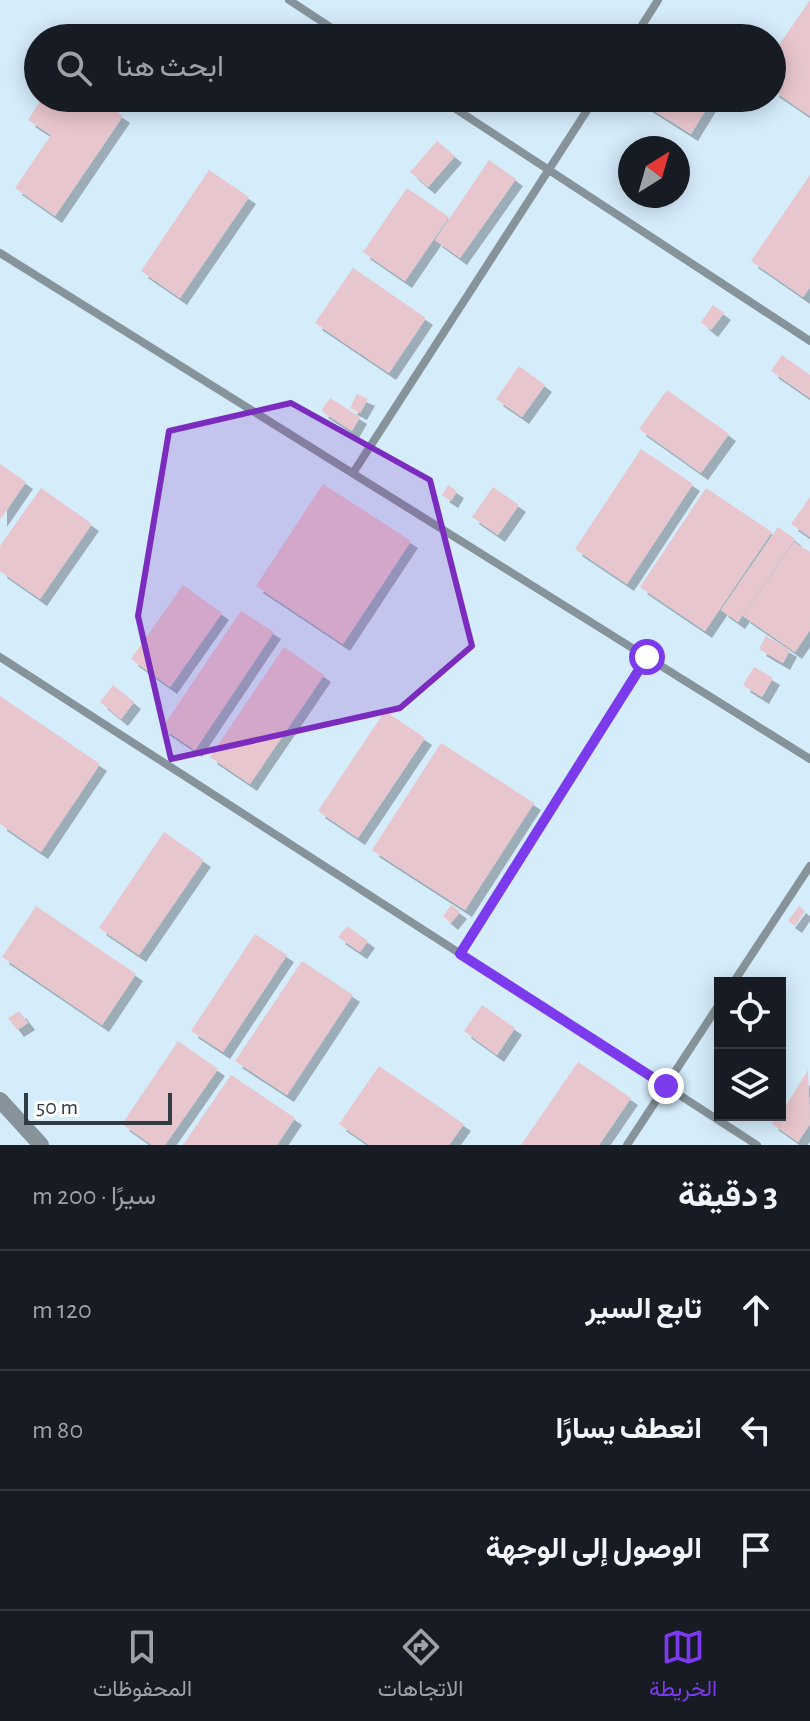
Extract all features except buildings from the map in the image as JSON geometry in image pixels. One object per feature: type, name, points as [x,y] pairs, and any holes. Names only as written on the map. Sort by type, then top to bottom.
[{"type":"street","points":[[0,1100],[41,1145]]},
{"type":"lane","points":[[289,0],[326,24]]},
{"type":"lane","points":[[643,24],[658,0]]},
{"type":"lane","points":[[460,112],[810,341]]},
{"type":"lane","points":[[353,473],[586,112]]},
{"type":"lane","points":[[0,253],[810,759]]},
{"type":"lane","points":[[0,657],[757,1145]]},
{"type":"lane","points":[[460,954],[647,657]]},
{"type":"lane","points":[[737,977],[810,866]]},
{"type":"lane","points":[[627,1145],[714,1012]]},
{"type":"highlighted area","points":[[291,403],[430,480],[472,646],[400,708],[171,759],[138,616],[169,431]]},
{"type":"route","points":[[647,657],[460,954],[666,1086]]}]
